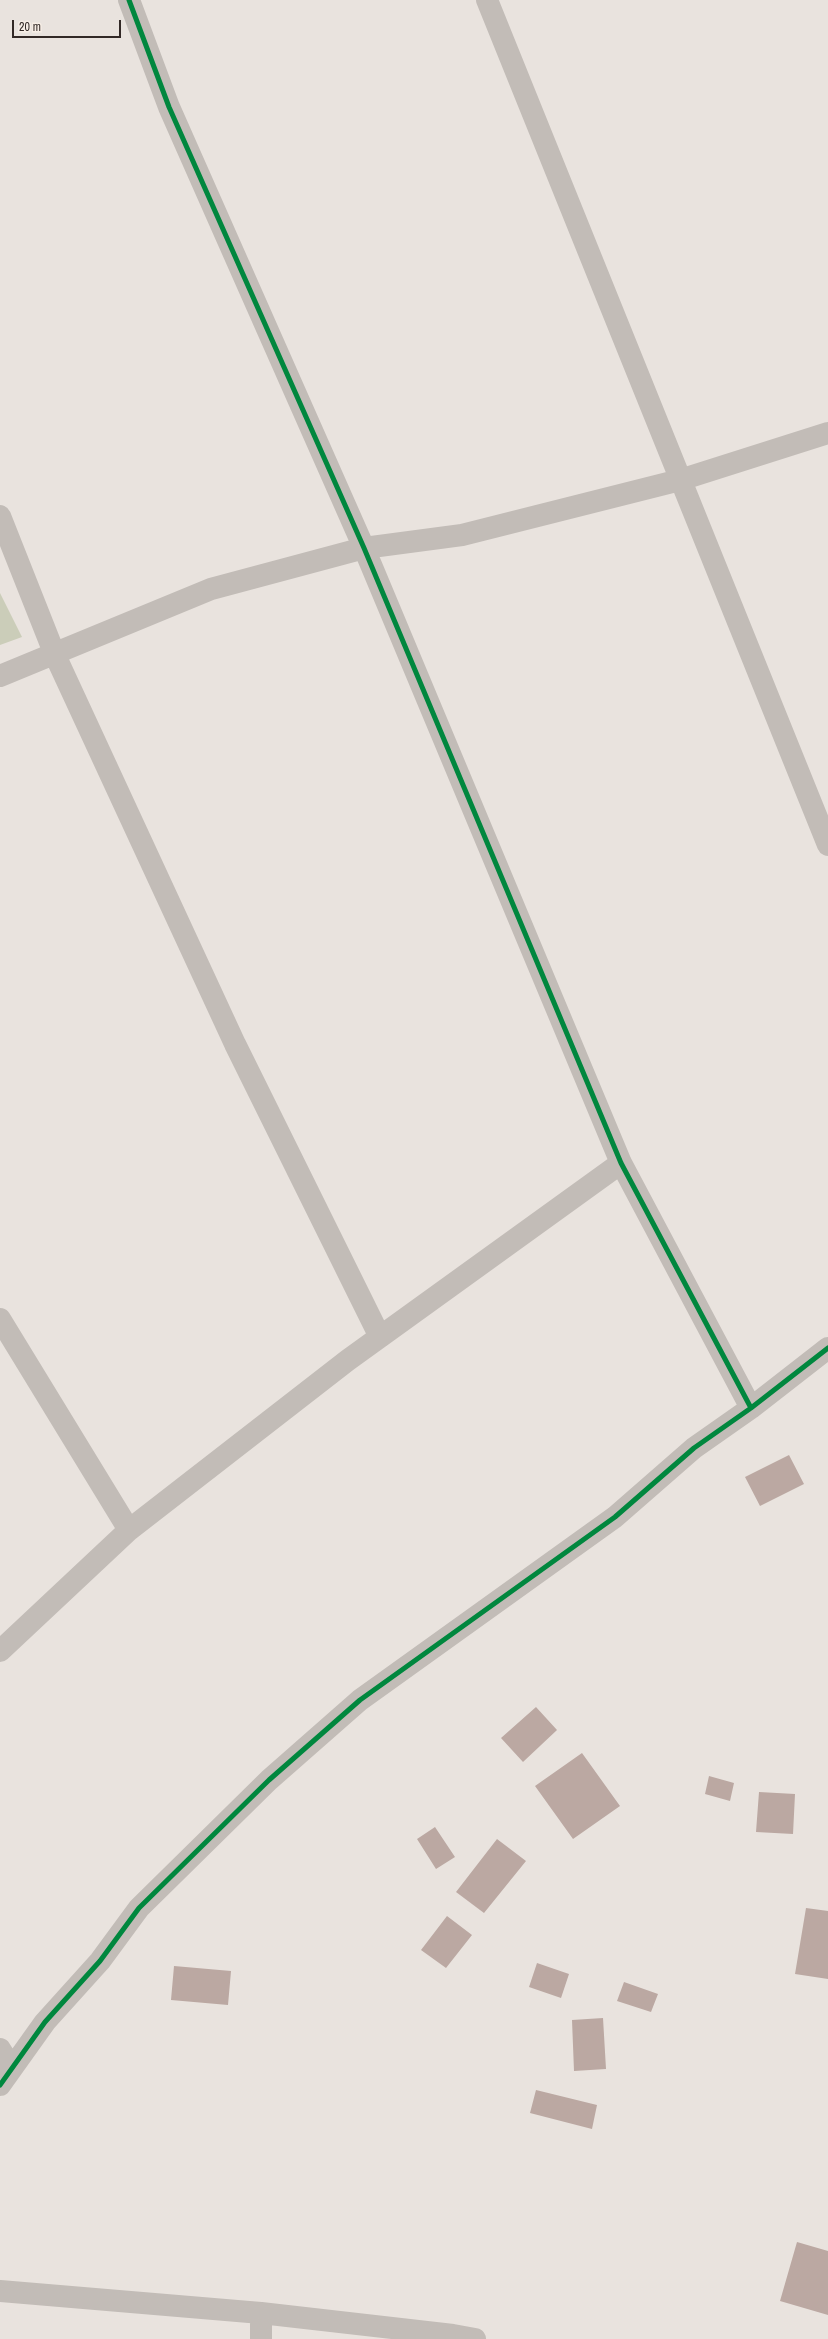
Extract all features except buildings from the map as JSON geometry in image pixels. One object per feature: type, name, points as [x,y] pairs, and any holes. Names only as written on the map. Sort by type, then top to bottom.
[{"type":"street","points":[[129,0],[169,108],[364,548],[621,1164],[751,1408]]},
{"type":"street","points":[[487,0],[828,845]]},
{"type":"street","points":[[0,676],[55,655],[211,588],[364,548],[462,535],[680,480],[828,432]]},
{"type":"street","points":[[0,516],[55,655],[235,1044],[380,1337]]},
{"type":"street","points":[[0,1651],[129,1530],[380,1337],[621,1164]]},
{"type":"street","points":[[0,1320],[129,1530]]},
{"type":"street","points":[[6,2076],[45,2022],[100,1961],[139,1908],[269,1780],[360,1700],[614,1517],[694,1448],[751,1408],[828,1348]]},
{"type":"street","points":[[0,2049],[6,2076]]},
{"type":"street","points":[[0,2290],[262,2313],[453,2335],[475,2339]]},
{"type":"street","points":[[261,2339],[262,2313]]},
{"type":"green space","points":[[0,593],[22,637],[0,645]]},
{"type":"cycle path","points":[[129,0],[169,107],[364,548],[621,1163],[751,1408]]},
{"type":"cycle path","points":[[0,2085],[45,2022],[100,1961],[139,1908],[269,1780],[360,1700],[615,1517],[694,1448],[751,1408],[828,1348]]}]
